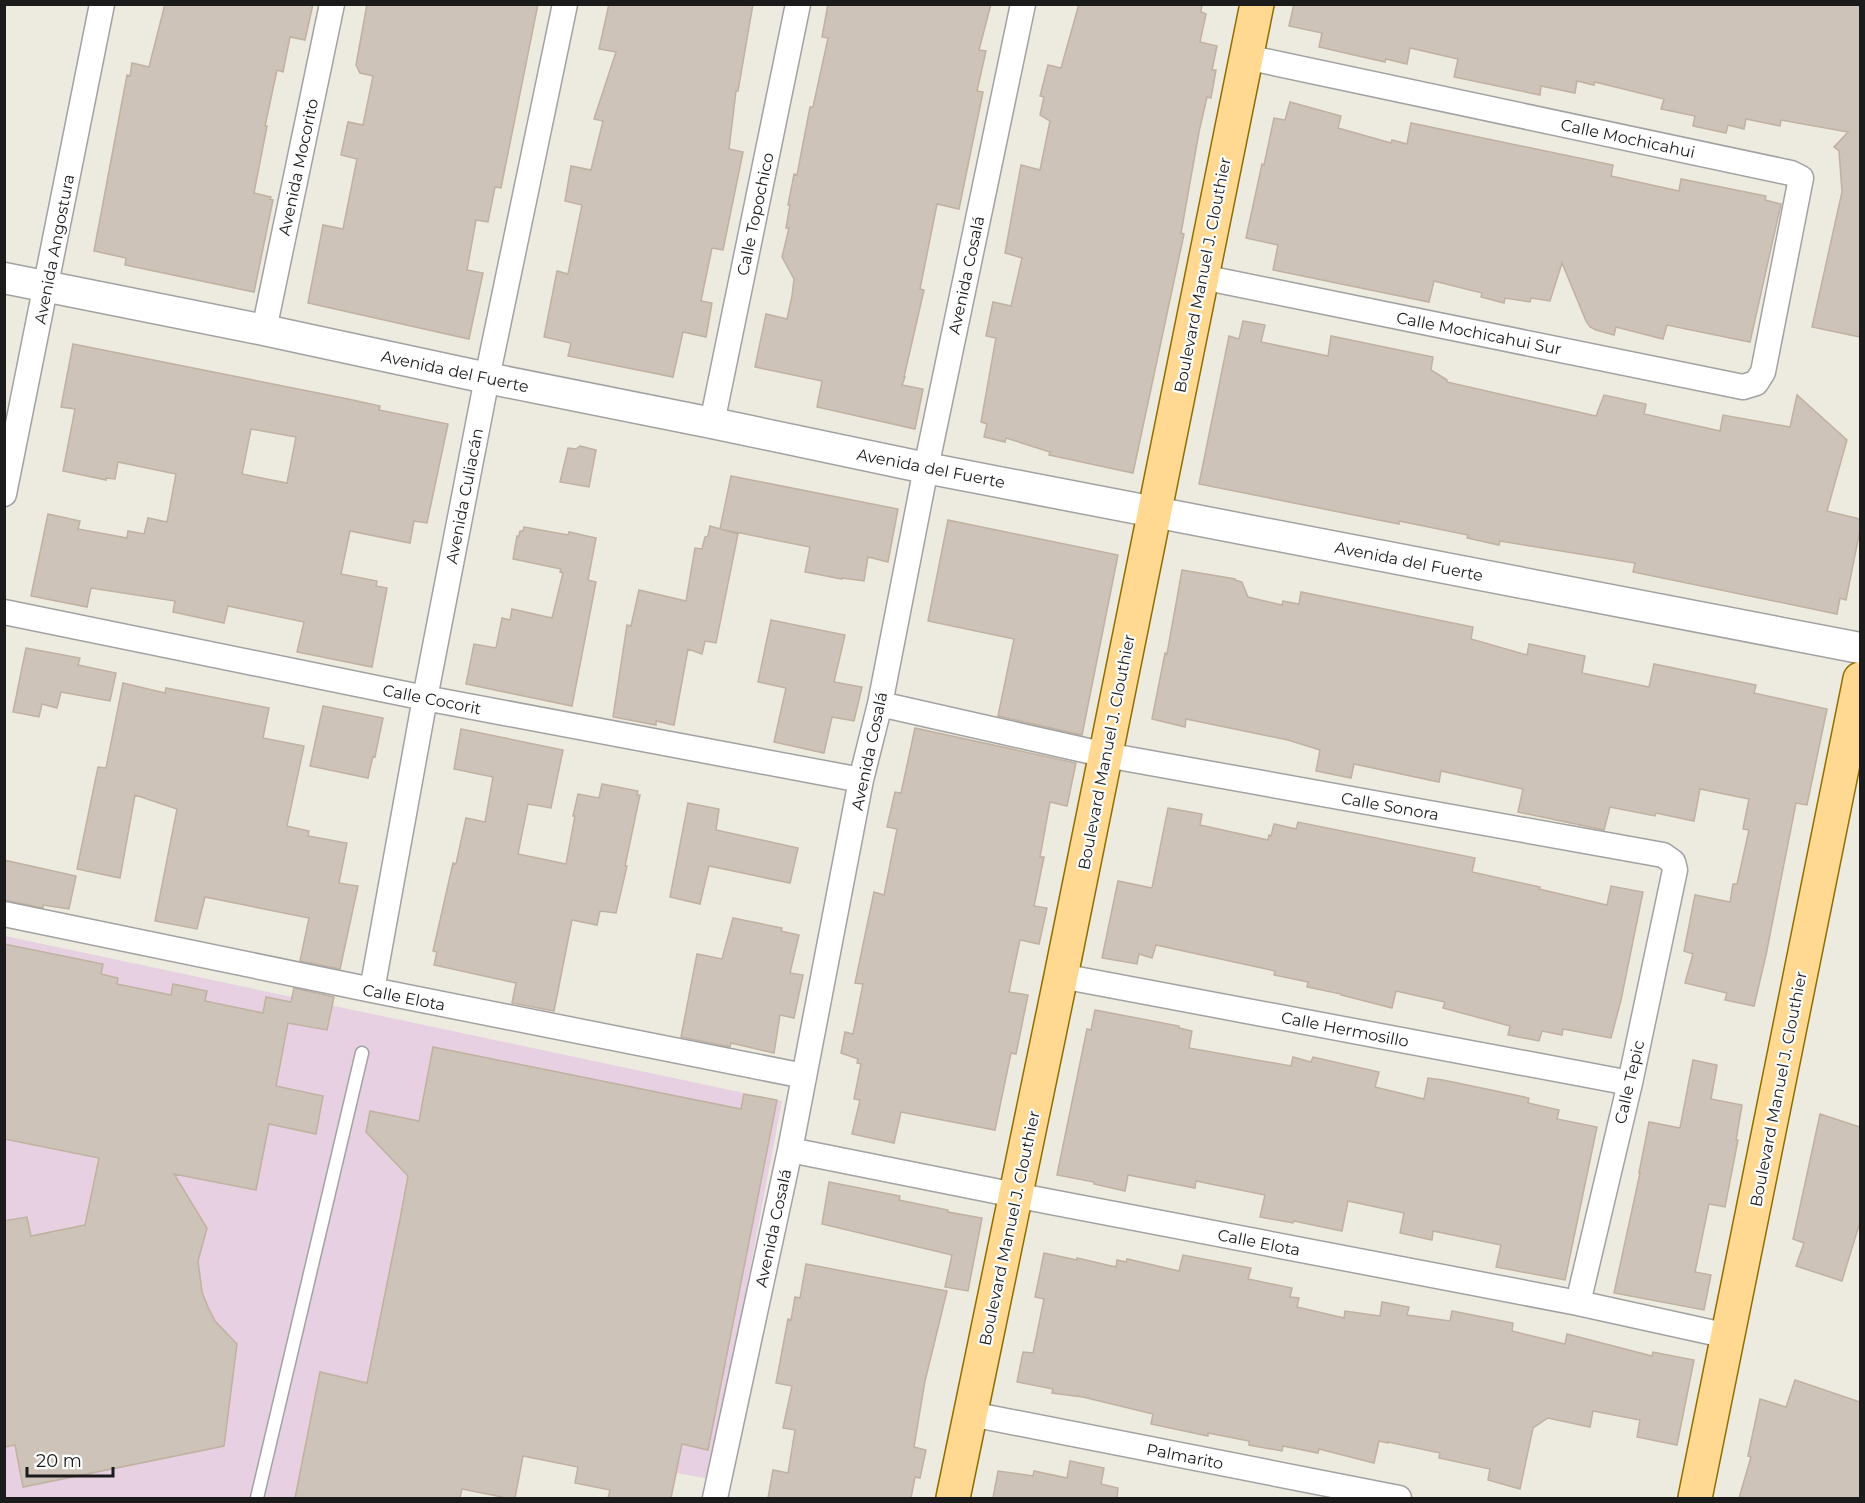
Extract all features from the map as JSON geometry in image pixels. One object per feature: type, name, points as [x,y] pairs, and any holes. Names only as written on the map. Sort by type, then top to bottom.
[{"type":"main road","name":"Boulevard Manuel J. Clouthier","points":[[953,1498],[1257,4]]},
{"type":"main road","name":"Boulevard Manuel J. Clouthier","points":[[1695,1498],[1860,679]]},
{"type":"street","name":"Avenida Angostura","points":[[4,494],[102,4]]},
{"type":"street","name":"Avenida Mocorito","points":[[264,330],[332,4]]},
{"type":"street","name":"Avenida Culiacán","points":[[372,990],[425,698],[487,378],[565,4]]},
{"type":"street","name":"Calle Topochico","points":[[712,423],[798,4]]},
{"type":"street","name":"Avenida Cosalá","points":[[715,1498],[790,1150],[861,780],[880,704],[926,468],[1023,4]]},
{"type":"street","name":"Calle Mochicahui","points":[[1246,57],[1791,173],[1801,178],[1763,372],[1756,383]]},
{"type":"street","name":"Calle Mochicahui Sur","points":[[1202,277],[1743,387],[1756,383]]},
{"type":"street","name":"Avenida del Fuerte","points":[[4,278],[926,468],[1860,648]]},
{"type":"street","name":"Calle Cocorit","points":[[4,612],[425,698],[861,780]]},
{"type":"street","name":"Calle Sonora","points":[[880,704],[1106,755],[1663,855],[1673,861]]},
{"type":"street","name":"Calle Tepic","points":[[1578,1303],[1676,870],[1673,861]]},
{"type":"street","name":"Calle Elota","points":[[4,914],[804,1076]]},
{"type":"street","name":"Calle Hermosillo","points":[[1061,976],[1629,1083]]},
{"type":"street","name":"Calle Elota","points":[[790,1150],[1578,1303],[1728,1336]]},
{"type":"street","name":"Palmarito","points":[[971,1414],[1399,1498]]},
{"type":"lane","points":[[257,1498],[362,1053]]},
{"type":"shaded area","points":[[5,936],[782,1101],[710,1479],[333,1410],[311,1498],[5,1498]]},
{"type":"building","points":[[165,4],[313,4],[305,40],[290,37],[283,72],[277,70],[265,126],[267,126],[254,193],[271,197],[270,199],[273,200],[254,292],[125,265],[126,258],[94,251],[127,75],[130,76],[132,63],[149,67]]},
{"type":"building","points":[[367,4],[538,4],[501,188],[495,187],[488,222],[476,220],[467,270],[483,273],[469,339],[308,303],[323,225],[343,229],[357,159],[341,155],[348,122],[363,125],[373,76],[360,73],[356,65]]},
{"type":"building","points":[[609,4],[753,4],[738,91],[736,91],[729,149],[743,152],[723,250],[712,248],[701,301],[712,303],[706,337],[683,332],[673,377],[568,356],[571,343],[544,337],[557,271],[568,274],[582,205],[565,201],[571,166],[591,170],[603,121],[594,119],[616,52],[599,49]]},
{"type":"building","points":[[828,4],[991,4],[979,50],[986,51],[977,91],[983,92],[959,209],[937,204],[920,289],[924,290],[902,385],[923,389],[915,429],[817,407],[822,381],[755,367],[766,314],[787,319],[792,296],[794,279],[782,257],[789,228],[786,228],[790,205],[788,205],[828,38],[822,37]]},
{"type":"building","points":[[1079,4],[1202,4],[1201,12],[1206,14],[1200,42],[1217,46],[1212,70],[1216,70],[1211,98],[1207,97],[1199,132],[1181,233],[1184,234],[1133,473],[1049,455],[1050,452],[1006,438],[1005,442],[984,437],[987,424],[981,422],[996,338],[986,336],[993,302],[1011,306],[1022,258],[1005,253],[1021,165],[1040,170],[1050,121],[1040,115],[1044,97],[1040,96],[1048,65],[1061,68]]},
{"type":"building","points":[[1294,4],[1860,4],[1860,337],[1812,327],[1842,192],[1839,151],[1834,147],[1848,132],[1781,120],[1780,126],[1746,119],[1744,129],[1728,125],[1726,133],[1693,126],[1695,116],[1661,109],[1664,99],[1595,82],[1594,85],[1577,81],[1575,93],[1541,86],[1540,95],[1454,77],[1458,59],[1410,48],[1407,64],[1386,59],[1385,62],[1319,47],[1322,33],[1289,26]]},
{"type":"building","points":[[1290,102],[1341,116],[1338,128],[1391,143],[1392,140],[1407,144],[1411,123],[1613,165],[1611,176],[1679,191],[1681,179],[1766,196],[1765,200],[1781,204],[1750,342],[1667,325],[1663,339],[1616,327],[1614,335],[1596,330],[1586,321],[1562,263],[1550,301],[1531,298],[1530,302],[1505,298],[1504,303],[1481,297],[1482,293],[1434,281],[1429,302],[1273,270],[1278,245],[1246,238],[1274,118],[1285,120]]},
{"type":"building","points":[[1243,321],[1265,325],[1261,342],[1328,356],[1331,336],[1433,357],[1431,370],[1447,382],[1596,416],[1604,395],[1646,404],[1644,414],[1720,431],[1723,415],[1790,427],[1797,395],[1847,440],[1827,511],[1860,519],[1860,530],[1846,600],[1840,598],[1837,614],[1633,572],[1635,563],[1500,541],[1499,545],[1467,538],[1468,535],[1399,521],[1399,524],[1199,484],[1229,336],[1239,339]]},
{"type":"building","points":[[73,344],[348,399],[380,406],[379,410],[448,424],[427,523],[414,521],[410,543],[350,531],[341,574],[377,581],[376,586],[387,588],[372,667],[297,652],[304,622],[228,606],[224,623],[173,612],[175,601],[91,588],[87,607],[31,596],[48,514],[80,521],[78,529],[127,538],[128,531],[144,534],[148,518],[167,522],[176,474],[118,462],[115,479],[106,478],[106,480],[63,471],[75,409],[61,407]],"holes":[[[251,429],[296,437],[287,483],[242,474]]]},
{"type":"building","points":[[580,446],[596,450],[589,487],[560,482],[568,448],[576,449]]},
{"type":"building","points":[[731,476],[898,509],[888,562],[868,557],[864,581],[805,572],[810,547],[720,529]]},
{"type":"building","points":[[948,520],[1118,555],[1082,735],[998,716],[1014,639],[928,621]]},
{"type":"building","points":[[710,526],[738,534],[716,643],[705,641],[702,654],[688,649],[674,725],[656,721],[656,725],[613,717],[627,625],[631,626],[639,590],[686,601],[695,548],[702,549]]},
{"type":"building","points":[[524,527],[568,535],[569,532],[596,538],[588,580],[596,582],[572,706],[466,684],[474,644],[496,648],[502,618],[510,620],[512,609],[552,618],[563,573],[560,572],[561,569],[513,559],[517,536]]},
{"type":"building","points":[[1182,570],[1235,579],[1242,582],[1248,597],[1282,605],[1283,601],[1299,604],[1301,592],[1473,627],[1471,639],[1527,655],[1529,644],[1585,656],[1582,673],[1649,687],[1654,664],[1756,685],[1754,693],[1827,709],[1807,805],[1796,803],[1754,1006],[1725,1000],[1727,993],[1685,983],[1693,954],[1684,951],[1695,895],[1730,902],[1733,884],[1737,884],[1749,830],[1743,829],[1749,799],[1700,789],[1694,821],[1610,807],[1604,830],[1518,812],[1523,789],[1441,771],[1439,782],[1354,764],[1351,778],[1316,771],[1320,750],[1288,740],[1186,719],[1185,727],[1152,719],[1165,653],[1167,654]]},
{"type":"building","points":[[771,620],[845,635],[834,682],[862,687],[854,721],[832,717],[824,753],[774,742],[786,688],[758,682]]},
{"type":"building","points":[[26,648],[80,658],[78,665],[116,673],[110,701],[61,692],[57,708],[42,704],[39,717],[13,712]]},
{"type":"building","points":[[123,683],[165,693],[166,688],[269,708],[263,738],[304,746],[287,826],[309,831],[308,836],[347,843],[339,883],[358,886],[340,969],[300,961],[309,918],[205,897],[197,929],[155,921],[177,809],[135,795],[120,878],[77,869],[98,767],[106,768]]},
{"type":"building","points":[[323,706],[383,718],[368,778],[310,766]]},
{"type":"building","points":[[915,728],[1076,763],[1067,806],[1050,802],[1040,857],[1044,857],[1034,906],[1047,908],[1039,944],[1020,940],[1009,992],[1028,995],[1016,1054],[1011,1053],[995,1130],[901,1112],[894,1143],[852,1134],[860,1100],[854,1099],[861,1064],[857,1063],[858,1059],[841,1053],[845,1032],[853,1034],[863,984],[855,983],[874,892],[884,895],[897,829],[887,827],[895,792],[901,793]]},
{"type":"building","points":[[461,729],[563,750],[551,808],[528,804],[518,854],[566,864],[578,794],[599,798],[602,784],[638,791],[637,795],[640,795],[616,913],[600,911],[597,925],[572,920],[554,1011],[512,1003],[516,983],[434,965],[437,952],[433,951],[466,818],[485,822],[493,777],[454,769]]},
{"type":"building","points":[[688,803],[719,809],[716,830],[798,848],[790,883],[709,866],[700,904],[670,897]]},
{"type":"building","points":[[1168,808],[1202,814],[1200,825],[1268,840],[1274,824],[1296,829],[1298,822],[1475,858],[1472,872],[1607,905],[1611,886],[1643,892],[1611,1038],[1563,1029],[1562,1035],[1542,1031],[1539,1041],[1508,1035],[1510,1026],[1443,1008],[1445,1002],[1396,991],[1392,1008],[1307,987],[1308,982],[1274,975],[1275,971],[1156,945],[1152,958],[1139,954],[1137,964],[1102,958],[1118,881],[1152,888]]},
{"type":"building","points":[[4,860],[76,876],[69,909],[43,905],[43,908],[4,900]]},
{"type":"building","points":[[733,918],[782,928],[781,931],[799,935],[790,973],[803,975],[794,1018],[780,1015],[774,1053],[731,1043],[730,1047],[681,1037],[697,954],[722,959]]},
{"type":"building","points":[[4,944],[103,964],[101,974],[118,978],[117,984],[171,995],[173,984],[207,991],[205,1001],[263,1013],[266,997],[291,1002],[294,988],[334,997],[327,1030],[288,1023],[276,1086],[323,1096],[316,1134],[269,1124],[256,1190],[174,1174],[207,1228],[198,1261],[202,1292],[215,1321],[237,1344],[224,1446],[23,1487],[15,1445],[4,1447],[4,1221],[27,1217],[31,1236],[85,1225],[99,1158],[4,1139]]},
{"type":"building","points":[[1095,1010],[1179,1026],[1179,1028],[1192,1031],[1189,1048],[1291,1066],[1293,1057],[1311,1062],[1313,1057],[1379,1072],[1375,1087],[1424,1099],[1428,1078],[1443,1080],[1529,1098],[1528,1103],[1559,1110],[1557,1119],[1597,1127],[1565,1280],[1496,1267],[1501,1245],[1433,1231],[1432,1240],[1400,1233],[1404,1213],[1348,1201],[1342,1231],[1260,1217],[1265,1195],[1196,1181],[1195,1188],[1128,1175],[1125,1191],[1057,1175],[1087,1029],[1091,1030]]},
{"type":"building","points":[[433,1047],[741,1109],[744,1094],[777,1100],[708,1450],[682,1444],[671,1498],[608,1498],[610,1490],[575,1483],[578,1467],[523,1456],[515,1498],[462,1489],[460,1498],[295,1498],[320,1372],[367,1383],[400,1219],[408,1176],[366,1132],[370,1111],[419,1121]]},
{"type":"building","points":[[1693,1060],[1717,1065],[1711,1099],[1742,1105],[1736,1140],[1738,1140],[1725,1207],[1709,1204],[1695,1272],[1711,1275],[1704,1310],[1614,1293],[1649,1122],[1680,1128]]},
{"type":"building","points":[[1820,1114],[1860,1127],[1860,1222],[1842,1281],[1796,1266],[1804,1243],[1793,1239]]},
{"type":"building","points":[[829,1182],[900,1196],[899,1200],[982,1218],[968,1291],[945,1287],[952,1255],[822,1224]]},
{"type":"building","points":[[1044,1253],[1116,1267],[1117,1260],[1126,1262],[1127,1259],[1179,1271],[1183,1255],[1251,1268],[1248,1279],[1292,1288],[1290,1297],[1299,1298],[1297,1307],[1344,1318],[1345,1311],[1380,1316],[1382,1302],[1409,1307],[1407,1315],[1450,1321],[1452,1311],[1513,1323],[1512,1331],[1565,1344],[1567,1334],[1652,1356],[1653,1352],[1694,1360],[1677,1445],[1637,1437],[1640,1420],[1593,1411],[1590,1427],[1548,1418],[1533,1428],[1520,1489],[1488,1480],[1490,1469],[1439,1458],[1440,1453],[1388,1442],[1379,1441],[1374,1463],[1319,1449],[1318,1453],[1283,1446],[1282,1451],[1249,1445],[1249,1441],[1208,1433],[1208,1436],[1151,1424],[1153,1414],[1083,1397],[1052,1393],[1053,1389],[1017,1382],[1023,1352],[1033,1353],[1044,1299],[1035,1297]]},
{"type":"building","points":[[806,1264],[947,1291],[925,1381],[914,1447],[926,1450],[920,1478],[915,1477],[911,1498],[768,1498],[773,1470],[788,1473],[795,1430],[783,1428],[792,1386],[776,1383],[788,1319],[791,1320],[795,1297],[800,1298]]},
{"type":"building","points":[[1795,1380],[1860,1402],[1860,1498],[1739,1498],[1751,1457],[1748,1456],[1760,1399],[1786,1407]]},
{"type":"building","points":[[1070,1461],[1104,1468],[1101,1484],[1118,1488],[1117,1498],[993,1498],[998,1471],[1033,1476],[1034,1471],[1067,1478]]}]
